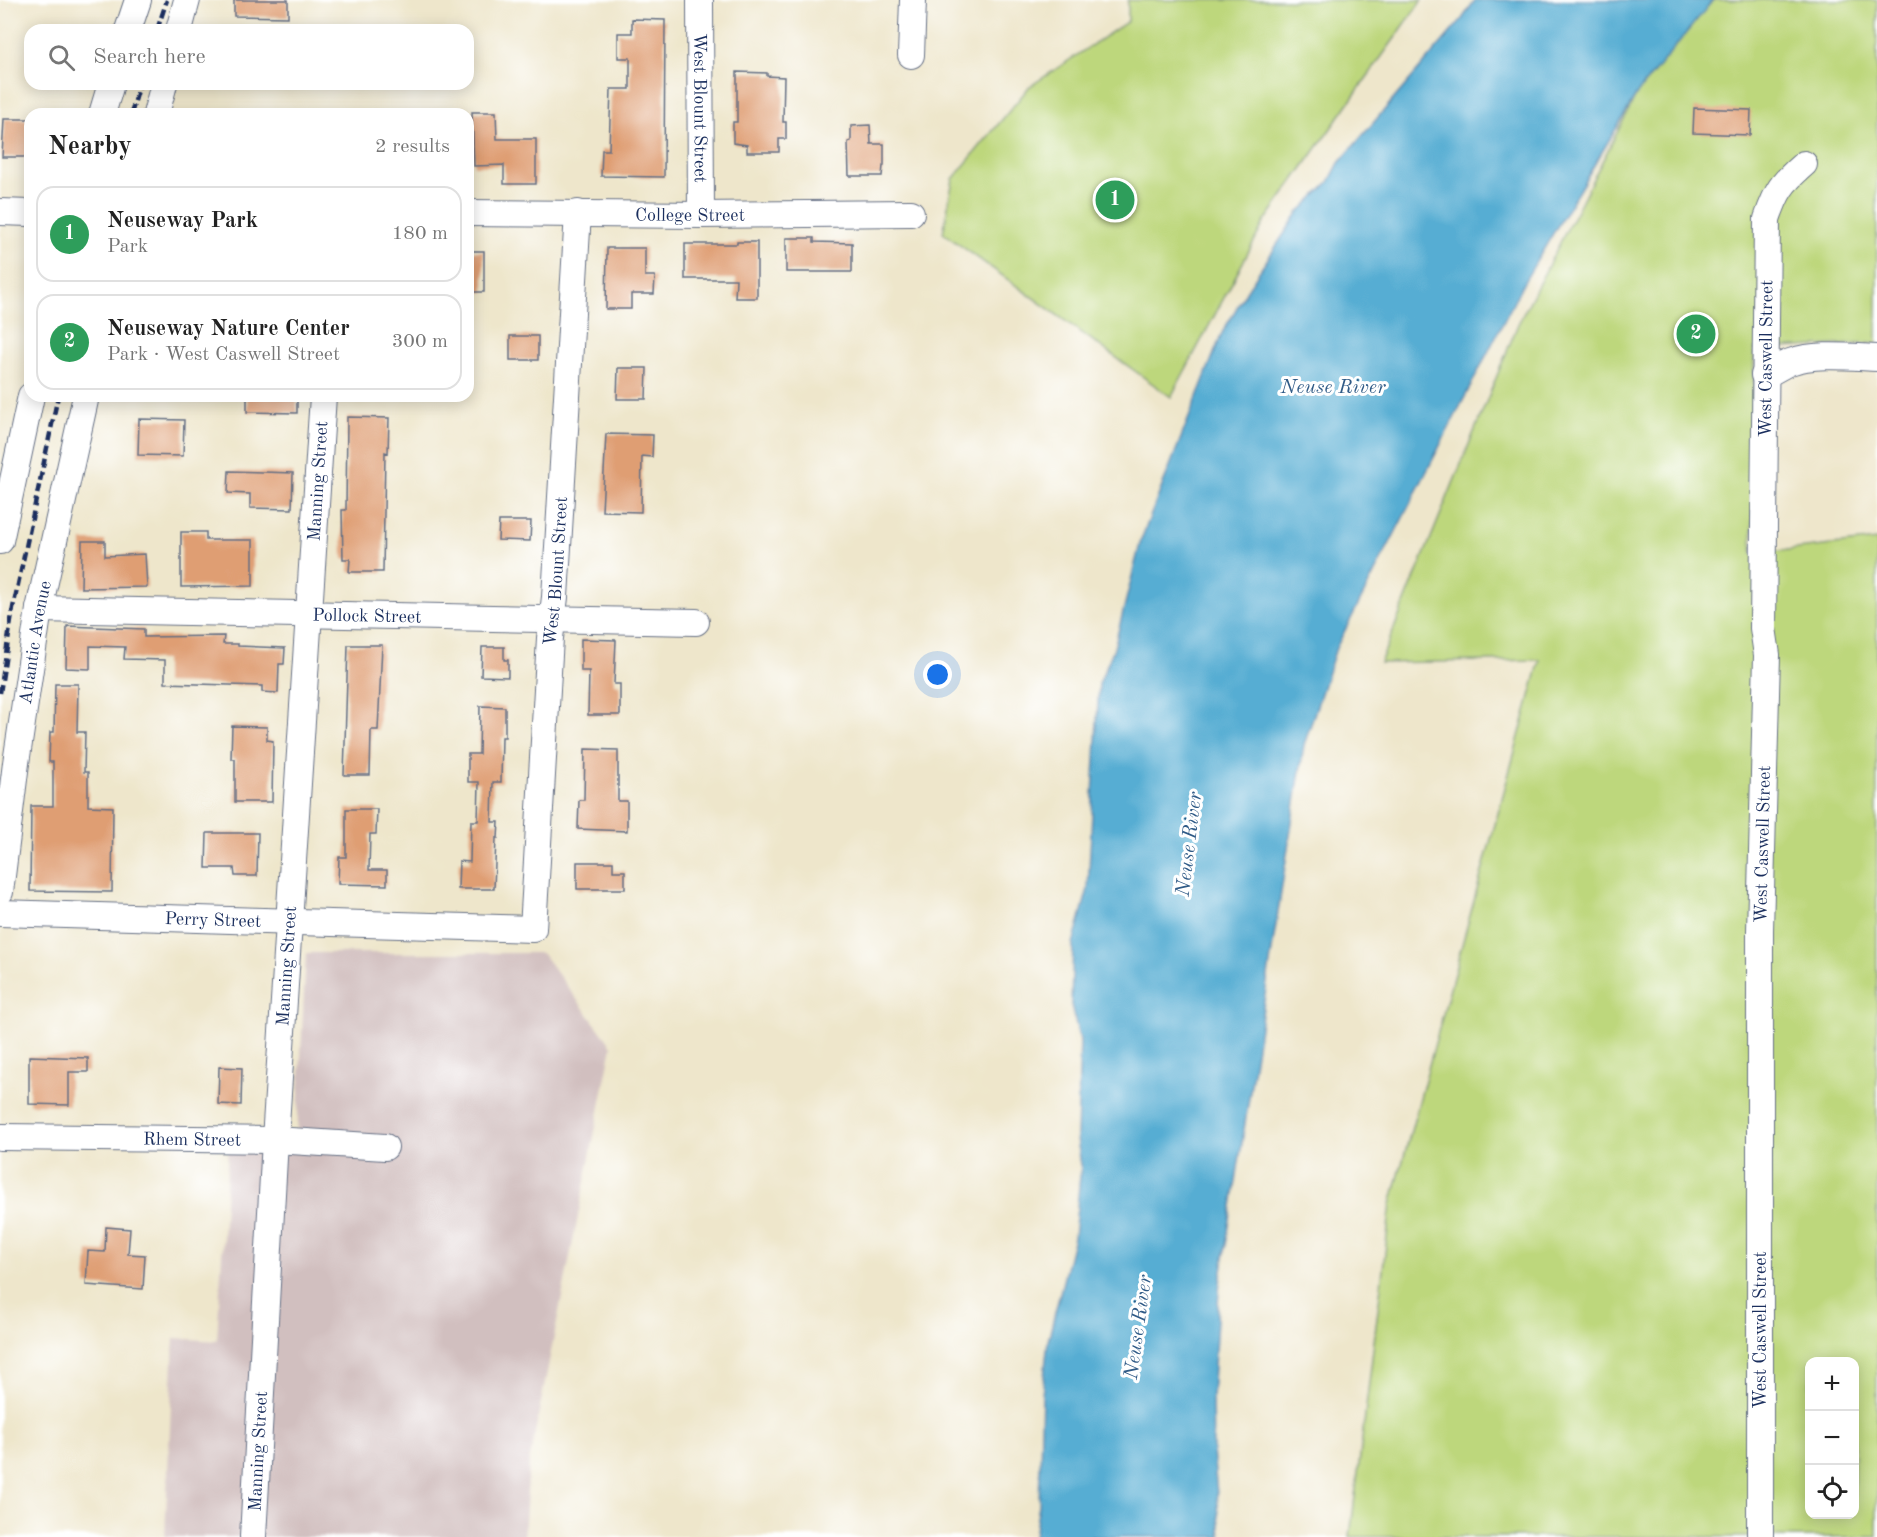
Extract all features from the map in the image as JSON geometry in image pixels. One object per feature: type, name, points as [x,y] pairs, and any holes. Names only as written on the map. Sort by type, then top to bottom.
[{"type":"street","points":[[130,24],[138,0]]},
{"type":"street","points":[[181,24],[187,0]]},
{"type":"street","name":"West Blount Street","points":[[700,0],[701,215]]},
{"type":"street","points":[[911,55],[913,0]]},
{"type":"street","points":[[104,108],[109,90]]},
{"type":"street","points":[[158,108],[162,90]]},
{"type":"street","name":"West Caswell Street","points":[[1760,1537],[1760,931],[1767,655],[1763,628],[1767,219],[1774,197],[1784,181],[1804,164]]},
{"type":"street","points":[[0,212],[24,213]]},
{"type":"street","name":"College Street","points":[[474,213],[701,215],[912,213]]},
{"type":"street","name":"West Blount Street","points":[[533,929],[549,638],[555,597],[578,213]]},
{"type":"street","points":[[1764,375],[1788,363],[1808,358],[1877,358]]},
{"type":"street","points":[[0,541],[30,402]]},
{"type":"street","name":"Atlantic Avenue","points":[[0,892],[39,609],[85,402]]},
{"type":"street","name":"Manning Street","points":[[253,1537],[275,1140],[323,402]]},
{"type":"street","name":"Pollock Street","points":[[39,609],[696,622]]},
{"type":"street","name":"Perry Street","points":[[0,913],[533,929]]},
{"type":"street","name":"Rhem Street","points":[[0,1137],[275,1140],[385,1147]]},
{"type":"shaded area","points":[[306,953],[542,953],[612,1046],[529,1462],[524,1537],[165,1537],[174,1338],[217,1341],[228,1151],[282,1156],[297,1135]]},
{"type":"green space","points":[[1128,0],[1422,0],[1265,221],[1171,397],[943,233],[953,179],[1029,87],[1128,21]]},
{"type":"green space","points":[[1713,0],[1877,0],[1877,343],[1754,349],[1752,554],[1877,540],[1877,1537],[1350,1537],[1391,1204],[1540,660],[1380,663],[1518,324],[1638,92]]},
{"type":"water","name":"Neuse River","points":[[1475,0],[1713,0],[1638,92],[1524,282],[1336,648],[1304,745],[1219,1290],[1212,1397],[1213,1451],[1221,1537],[1034,1537],[1039,1505],[1042,1395],[1048,1341],[1074,1237],[1081,1166],[1077,1138],[1080,1040],[1071,1005],[1073,944],[1088,889],[1099,684],[1114,648],[1141,540],[1222,333],[1247,290],[1298,213],[1329,182],[1339,163],[1462,19]]},
{"type":"building","points":[[234,0],[288,0],[288,17],[234,16]]},
{"type":"building","points":[[632,19],[665,20],[664,177],[601,176],[602,150],[609,150],[611,89],[630,89],[630,58],[618,58],[618,33],[632,33]]},
{"type":"building","points":[[737,72],[767,73],[767,76],[784,77],[783,122],[786,122],[786,139],[779,139],[779,152],[747,152],[747,145],[733,143],[733,122],[737,122]]},
{"type":"building","points":[[1694,108],[1751,110],[1750,135],[1693,133]]},
{"type":"building","points":[[474,112],[496,112],[497,139],[536,139],[536,184],[504,184],[504,165],[474,166]]},
{"type":"building","points":[[4,119],[24,119],[24,157],[2,157]]},
{"type":"building","points":[[870,125],[871,144],[884,144],[882,176],[849,176],[848,142],[851,141],[851,126]]},
{"type":"building","points":[[786,238],[814,238],[814,242],[852,243],[852,272],[786,272]]},
{"type":"building","points":[[737,242],[757,242],[757,298],[735,298],[736,279],[685,279],[685,244],[737,244]]},
{"type":"building","points":[[607,248],[645,248],[645,276],[655,276],[654,294],[631,294],[631,309],[606,309]]},
{"type":"building","points":[[474,251],[484,251],[484,292],[474,292]]},
{"type":"building","points":[[510,336],[538,336],[538,360],[510,360]]},
{"type":"building","points":[[618,368],[647,368],[646,399],[617,399]]},
{"type":"building","points":[[247,402],[297,402],[297,413],[247,412]]},
{"type":"building","points":[[347,417],[389,418],[388,453],[385,452],[383,572],[349,572],[350,559],[343,559],[342,510],[346,510]]},
{"type":"building","points":[[139,419],[184,420],[183,456],[138,455]]},
{"type":"building","points":[[606,434],[653,435],[652,457],[642,456],[641,512],[602,511]]},
{"type":"building","points":[[229,471],[293,473],[292,509],[250,508],[250,494],[228,493]]},
{"type":"building","points":[[499,521],[531,521],[530,541],[498,540]]},
{"type":"building","points":[[181,532],[206,532],[206,540],[253,540],[253,586],[181,587]]},
{"type":"building","points":[[82,541],[105,541],[105,556],[145,554],[147,587],[81,588]]},
{"type":"building","points":[[67,626],[144,629],[144,637],[224,636],[223,644],[285,648],[284,664],[279,664],[278,693],[262,692],[262,686],[165,683],[165,660],[124,659],[125,647],[90,646],[90,669],[66,668]]},
{"type":"building","points":[[581,639],[616,640],[614,684],[620,684],[620,715],[588,715],[589,671],[581,671]]},
{"type":"building","points":[[348,645],[382,645],[378,730],[371,730],[370,775],[344,775]]},
{"type":"building","points":[[482,647],[504,647],[504,660],[508,660],[508,677],[481,676]]},
{"type":"building","points":[[55,684],[78,684],[77,732],[85,732],[84,772],[88,772],[88,806],[113,807],[112,892],[30,891],[31,806],[53,806],[53,762],[49,762],[50,732],[54,732]]},
{"type":"building","points":[[480,706],[505,707],[501,782],[493,782],[492,822],[499,822],[498,838],[496,838],[494,889],[458,889],[459,861],[470,862],[471,821],[478,821],[479,782],[468,782],[468,754],[479,754]]},
{"type":"building","points":[[232,726],[267,727],[267,740],[273,741],[272,802],[235,802],[235,759],[231,759]]},
{"type":"building","points":[[585,749],[618,750],[618,801],[627,801],[627,831],[578,829],[579,800],[584,800]]},
{"type":"building","points":[[346,809],[377,809],[376,834],[370,834],[369,870],[387,870],[387,885],[338,884],[339,857],[346,857]]},
{"type":"building","points":[[207,833],[258,833],[257,876],[235,876],[234,868],[206,868]]},
{"type":"building","points":[[577,862],[613,862],[613,871],[625,871],[625,889],[577,889]]},
{"type":"building","points":[[29,1056],[88,1058],[88,1072],[69,1072],[69,1105],[29,1104]]},
{"type":"building","points":[[219,1067],[242,1068],[241,1105],[218,1104]]},
{"type":"building","points":[[106,1227],[130,1229],[128,1254],[145,1255],[143,1289],[86,1285],[88,1251],[105,1252]]},
{"type":"railway","points":[[159,24],[167,0]]},
{"type":"railway","points":[[133,108],[138,90]]},
{"type":"railway","points":[[0,693],[13,608],[57,402]]},
{"type":"place","name":"Neuseway Park","points":[[1115,200]]},
{"type":"place","name":"Neuseway Nature Center","points":[[1696,334]]}]
